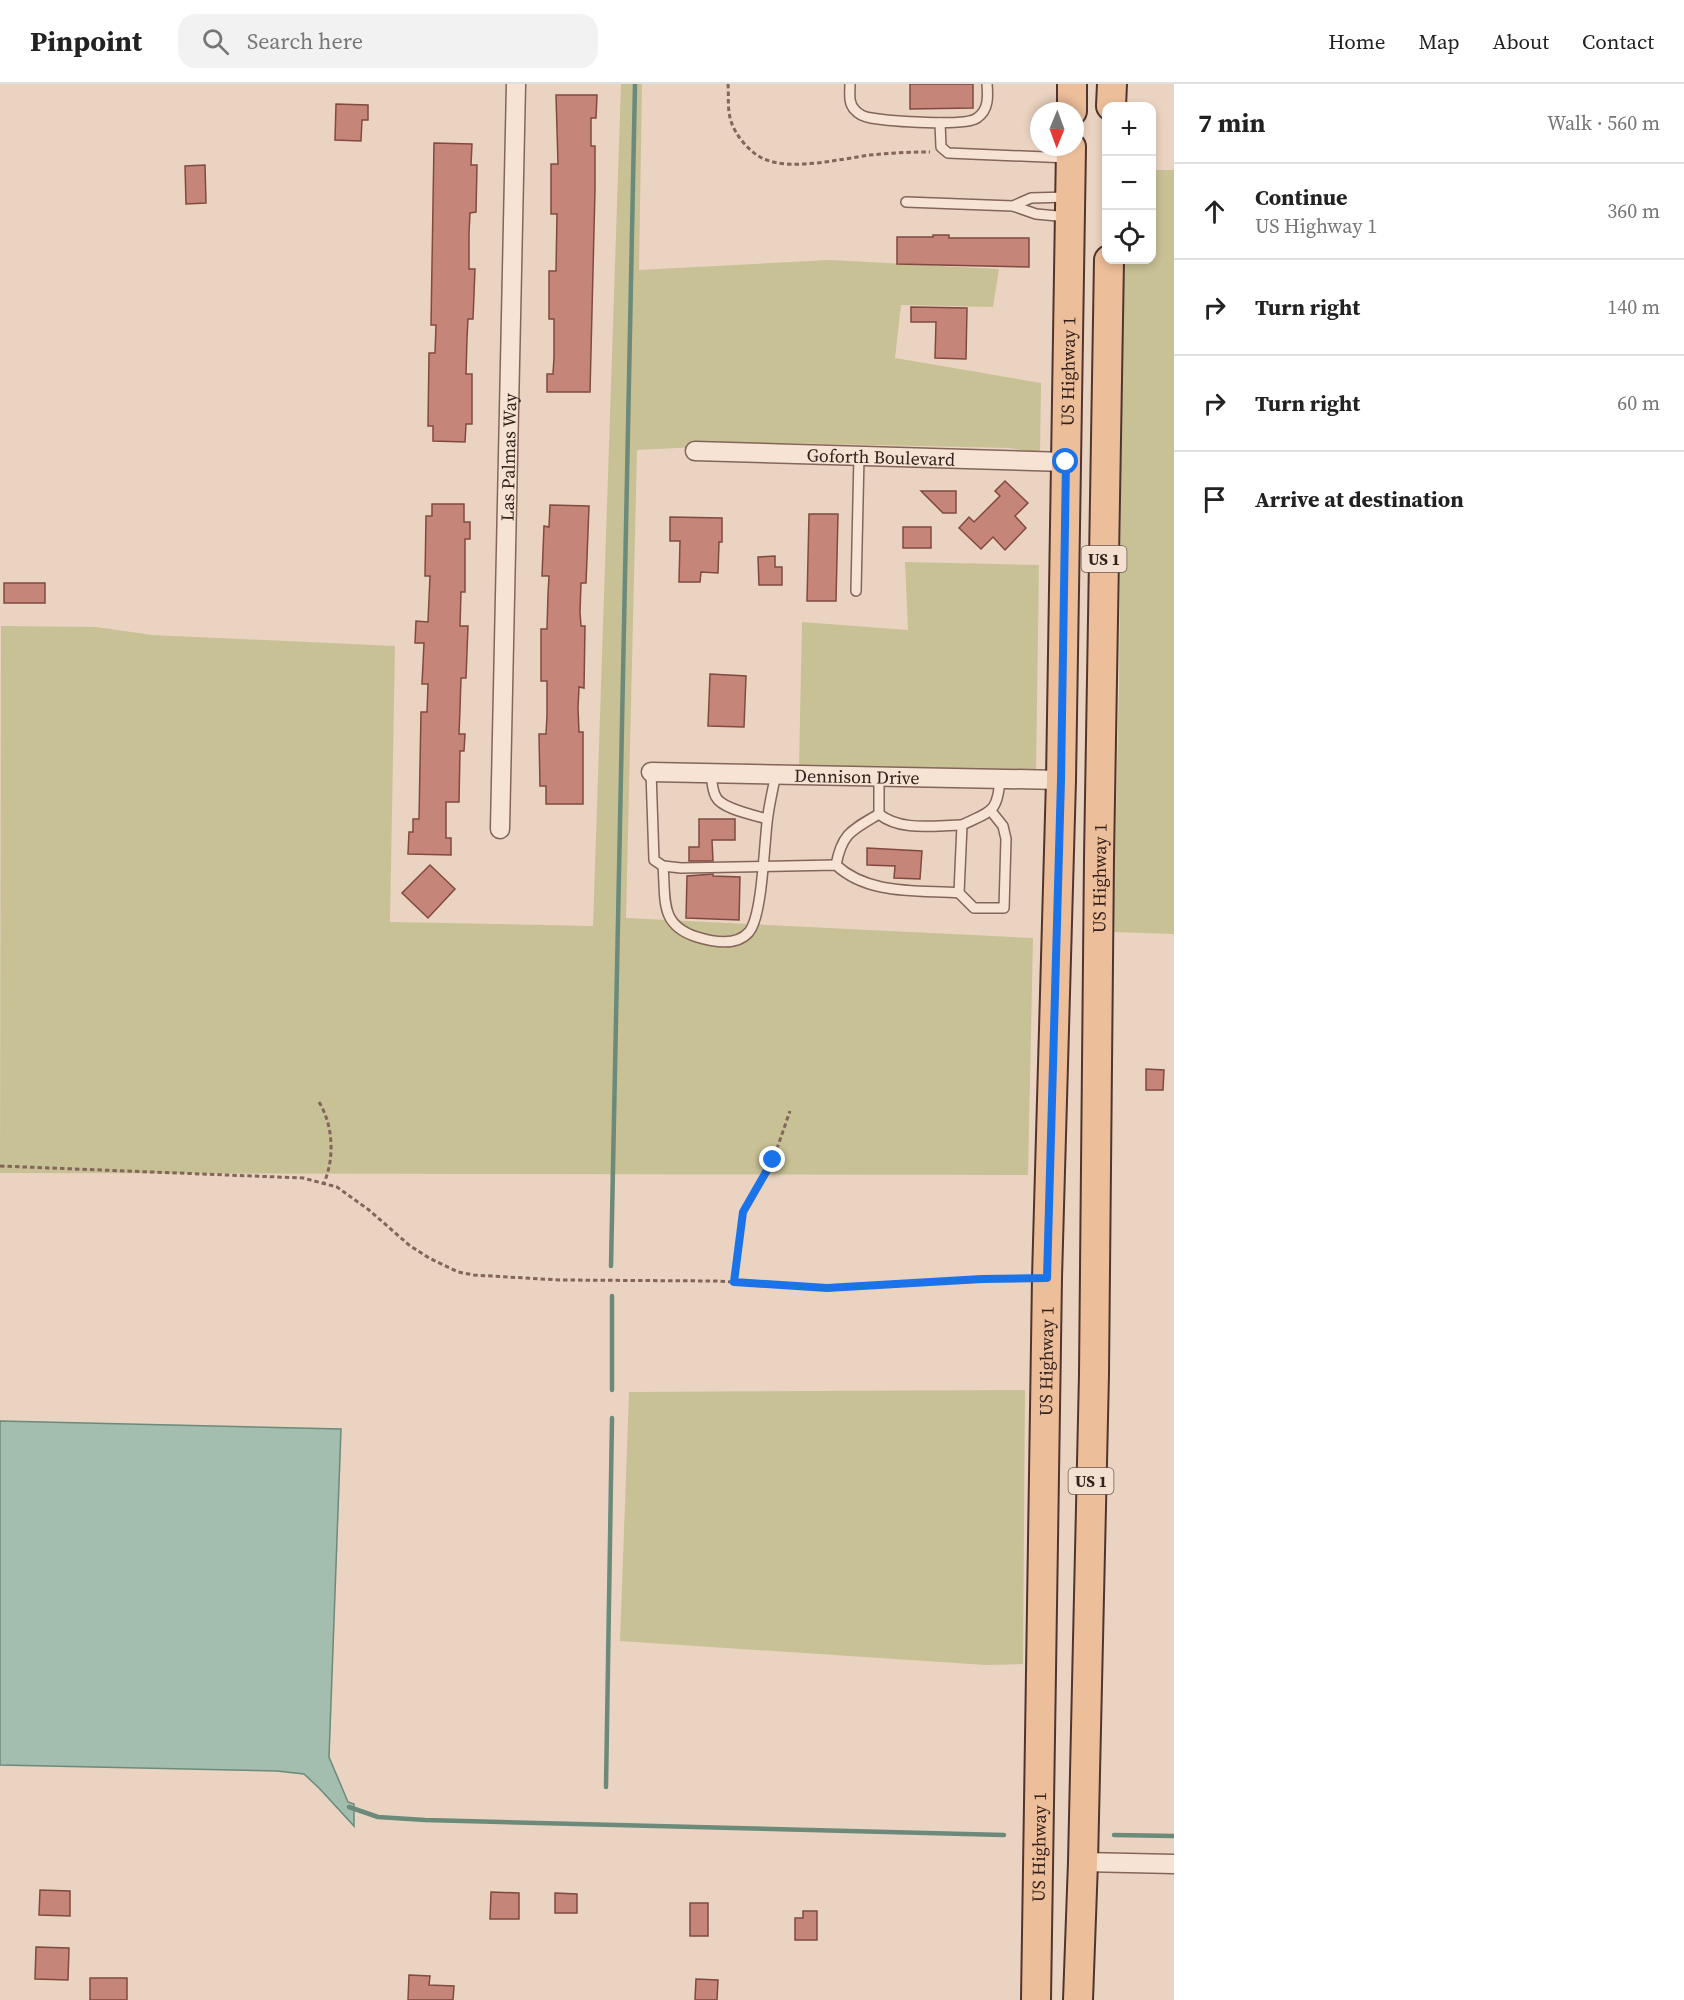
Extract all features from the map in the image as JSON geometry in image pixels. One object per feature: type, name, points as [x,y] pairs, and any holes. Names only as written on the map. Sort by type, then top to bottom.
[{"type":"main road","points":[[1072,84],[1072,102]]},
{"type":"main road","points":[[1111,102],[1112,84]]},
{"type":"main road","name":"US Highway 1","points":[[1036,2000],[1047,1278],[1061,780],[1071,156]]},
{"type":"main road","name":"US Highway 1","points":[[1078,2000],[1094,1339],[1109,264]]},
{"type":"main road","points":[[1061,780],[1079,808],[1099,858]]},
{"type":"street","name":"Las Palmas Way","points":[[500,829],[516,84]]},
{"type":"street","name":"Goforth Boulevard","points":[[695,451],[1066,462]]},
{"type":"street","name":"Dennison Drive","points":[[651,772],[1061,780]]},
{"type":"street","points":[[1083,1862],[1174,1864]]},
{"type":"lane","points":[[850,84],[850,102],[853,109],[865,117],[939,123],[978,118],[987,105],[987,84]]},
{"type":"lane","points":[[939,123],[941,147],[944,151],[955,155],[1030,154]]},
{"type":"lane","points":[[1013,206],[1031,198],[1070,207]]},
{"type":"lane","points":[[906,202],[1013,206],[1036,214],[1070,207]]},
{"type":"lane","points":[[856,591],[859,456]]},
{"type":"lane","points":[[651,772],[654,860],[663,866],[681,868],[836,865],[849,877],[880,888],[959,893],[974,908],[1004,908],[1006,839],[1004,826],[991,811]]},
{"type":"lane","points":[[711,773],[717,800],[737,810],[767,819]]},
{"type":"lane","points":[[663,866],[668,913],[671,922],[678,929],[690,935],[725,943],[749,932],[756,914],[767,819],[776,774]]},
{"type":"lane","points":[[879,776],[879,814],[887,821],[902,825],[962,825],[991,811],[999,798],[1000,778]]},
{"type":"lane","points":[[836,865],[839,847],[846,837],[879,814]]},
{"type":"lane","points":[[959,893],[962,825]]},
{"type":"path","points":[[728,84],[730,121],[751,150],[763,159],[788,163],[817,162],[871,155],[944,151]]},
{"type":"path","points":[[319,1102],[329,1124],[330,1140],[329,1167],[324,1183]]},
{"type":"path","points":[[734,1282],[743,1212],[773,1160],[790,1111]]},
{"type":"path","points":[[0,1166],[303,1178],[337,1187],[369,1210],[409,1245],[458,1272],[519,1279],[734,1282],[827,1288],[971,1279],[1047,1278]]},
{"type":"shaded area","points":[[621,84],[642,84],[639,270],[830,260],[999,269],[993,307],[901,305],[895,358],[1041,383],[1040,453],[1009,448],[782,443],[637,450],[626,918],[1033,938],[1028,1175],[0,1173],[1,626],[96,627],[152,635],[395,646],[390,922],[593,926]]},
{"type":"shaded area","points":[[1156,170],[1174,170],[1174,934],[1113,932],[1119,688],[1123,264],[1156,264]]},
{"type":"shaded area","points":[[905,562],[1039,565],[1036,773],[799,768],[802,622],[908,630]]},
{"type":"shaded area","points":[[1025,1390],[1023,1664],[986,1665],[620,1641],[629,1392]]},
{"type":"shaded area","points":[[0,1421],[341,1429],[329,1757],[348,1802],[354,1804],[354,1826],[304,1774],[277,1771],[0,1765]]},
{"type":"building","points":[[910,84],[973,84],[973,108],[910,109]]},
{"type":"building","points":[[556,95],[597,95],[596,118],[591,118],[591,146],[595,146],[595,189],[590,392],[547,392],[547,374],[553,374],[554,357],[554,319],[549,319],[549,271],[556,271],[557,214],[551,214],[551,164],[558,164]]},
{"type":"building","points":[[336,104],[368,105],[368,120],[362,120],[361,141],[335,140]]},
{"type":"building","points":[[434,143],[472,144],[471,165],[477,165],[476,212],[470,213],[469,269],[475,269],[473,319],[468,319],[466,374],[472,374],[472,424],[466,424],[465,442],[433,441],[433,426],[428,426],[429,353],[435,353],[436,325],[431,325]]},
{"type":"building","points":[[205,165],[206,203],[186,204],[185,166]]},
{"type":"building","points":[[933,235],[949,235],[949,238],[1029,238],[1029,267],[897,264],[897,237],[933,237]]},
{"type":"building","points":[[911,307],[967,308],[966,359],[935,358],[936,322],[911,322]]},
{"type":"building","points":[[1005,481],[1028,503],[1015,516],[1026,528],[1005,550],[993,537],[981,549],[959,528],[969,517],[974,522],[1000,496],[995,491]]},
{"type":"building","points":[[921,491],[956,491],[956,513],[943,513]]},
{"type":"building","points":[[432,504],[464,504],[464,522],[470,522],[470,539],[465,539],[465,592],[461,592],[460,626],[468,626],[466,678],[461,678],[459,734],[465,734],[464,751],[460,751],[459,802],[446,802],[446,838],[451,838],[451,855],[408,854],[409,832],[413,832],[413,819],[419,819],[421,712],[427,712],[428,684],[422,684],[424,643],[415,643],[416,621],[428,622],[430,576],[425,576],[426,516],[432,516]]},
{"type":"building","points":[[550,505],[589,506],[586,583],[581,583],[580,612],[581,626],[585,626],[584,688],[579,687],[578,708],[579,732],[583,732],[583,804],[546,804],[546,786],[540,786],[539,734],[546,734],[547,716],[547,681],[541,681],[541,629],[547,629],[549,576],[542,576],[544,526],[549,527]]},
{"type":"building","points":[[809,514],[838,514],[836,601],[807,601]]},
{"type":"building","points":[[670,517],[722,518],[718,573],[701,572],[700,582],[679,582],[680,541],[670,541]]},
{"type":"building","points":[[903,527],[931,527],[931,548],[903,548]]},
{"type":"building","points":[[775,556],[775,567],[782,567],[782,585],[759,585],[758,557]]},
{"type":"building","points":[[4,583],[45,583],[45,603],[4,603]]},
{"type":"building","points":[[710,674],[746,676],[744,727],[708,726]]},
{"type":"building","points":[[699,819],[735,819],[735,840],[712,840],[713,861],[689,861],[689,847],[699,847]]},
{"type":"building","points":[[867,848],[922,851],[920,879],[894,878],[895,866],[867,865]]},
{"type":"building","points":[[430,865],[455,889],[428,918],[402,893]]},
{"type":"building","points":[[713,874],[713,876],[740,877],[739,920],[686,918],[687,876]]},
{"type":"building","points":[[1146,1069],[1164,1070],[1163,1090],[1146,1090]]},
{"type":"building","points":[[40,1890],[70,1891],[70,1916],[39,1915]]},
{"type":"building","points":[[491,1892],[519,1893],[519,1919],[490,1919]]},
{"type":"building","points":[[555,1893],[577,1894],[577,1913],[555,1913]]},
{"type":"building","points":[[690,1903],[708,1903],[708,1936],[690,1936]]},
{"type":"building","points":[[803,1911],[817,1911],[817,1940],[795,1940],[795,1918],[803,1918]]},
{"type":"building","points":[[36,1947],[69,1948],[68,1980],[35,1979]]},
{"type":"building","points":[[409,1975],[430,1976],[429,1985],[454,1986],[453,2000],[408,2000]]},
{"type":"building","points":[[90,1978],[127,1978],[127,2000],[90,2000]]},
{"type":"building","points":[[696,1979],[718,1980],[717,2000],[695,2000]]},
{"type":"waterway","points":[[611,1266],[635,84]]},
{"type":"waterway","points":[[612,1296],[612,1390]]},
{"type":"waterway","points":[[606,1787],[612,1418]]},
{"type":"waterway","points":[[349,1807],[378,1817],[425,1820],[1004,1835]]},
{"type":"waterway","points":[[1114,1835],[1174,1836]]},
{"type":"route","points":[[773,1160],[743,1212],[735,1258],[734,1282],[827,1288],[937,1281],[1047,1278],[1061,780],[1066,462]]}]
